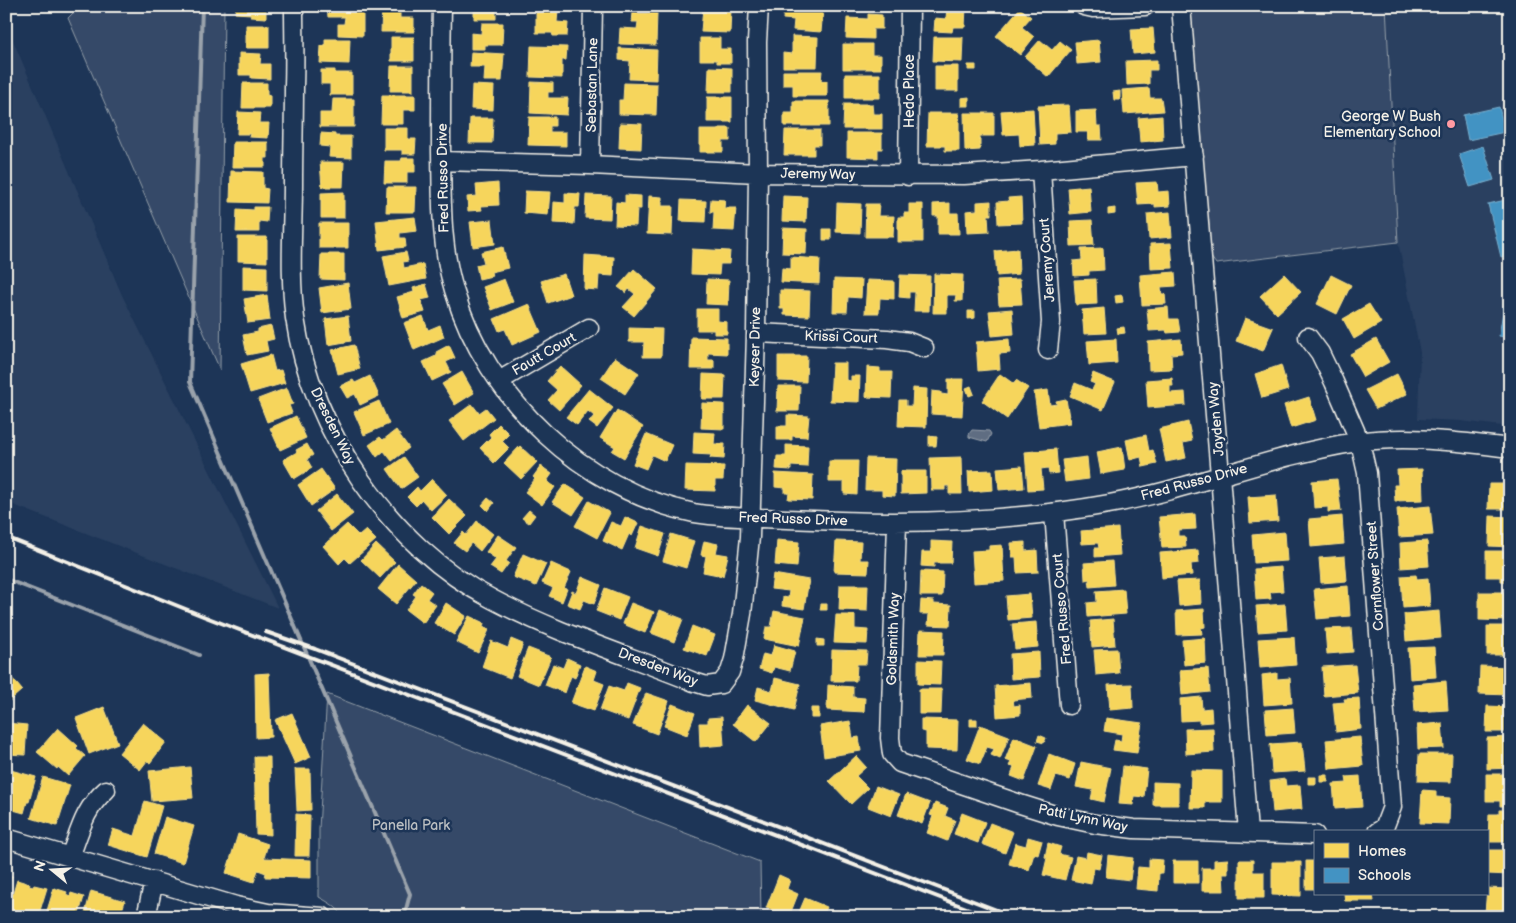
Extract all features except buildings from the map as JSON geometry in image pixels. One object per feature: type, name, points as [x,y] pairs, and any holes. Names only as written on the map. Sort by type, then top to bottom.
[{"type":"street","name":"Dresden Way","points":[[294,6],[292,270],[295,318],[308,373],[321,406],[335,438],[359,478],[390,519],[415,544],[442,567],[491,599],[569,633],[694,682],[708,686],[722,684]]},
{"type":"street","name":"Fred Russo Drive","points":[[442,6],[442,224],[454,289],[464,321],[499,381],[521,410],[578,462],[598,475],[648,499],[672,508],[719,517],[898,522],[991,518],[1054,513],[1110,504],[1170,491],[1287,456],[1360,442],[1400,439],[1436,440],[1510,448]]},
{"type":"street","name":"Sebastan Lane","points":[[590,165],[593,6]]},
{"type":"street","name":"Keyser Drive","points":[[722,684],[730,672],[734,659],[746,574],[750,518],[756,333],[758,6]]},
{"type":"street","name":"Hedo Place","points":[[908,176],[910,6]]},
{"type":"street","points":[[1084,6],[1093,8],[1144,6]]},
{"type":"street","name":"Jayden Way","points":[[1181,6],[1248,832]]},
{"type":"street","name":"Jeremy Way","points":[[442,161],[590,165],[758,173],[964,176],[1194,156]]},
{"type":"street","name":"Jeremy Court","points":[[1041,170],[1051,322],[1048,350]]},
{"type":"street","name":"Fautt Court","points":[[499,381],[589,328]]},
{"type":"street","name":"Krissi Court","points":[[756,333],[887,339],[909,342],[924,348]]},
{"type":"street","name":"Cornflower Street","points":[[1308,337],[1320,353],[1327,367],[1360,442],[1367,474],[1392,808],[1380,830]]},
{"type":"street","name":"Fred Russo Court","points":[[1054,513],[1069,705]]},
{"type":"street","name":"Goldsmith Way","points":[[892,754],[890,738],[898,522]]},
{"type":"street","name":"Patti Lynn Way","points":[[892,754],[900,763],[1058,816],[1095,824],[1134,829],[1314,834]]},
{"type":"street","points":[[70,857],[88,809],[96,798],[106,790]]},
{"type":"street","points":[[6,838],[236,906],[268,913],[323,917]]},
{"type":"street","points":[[146,917],[154,881]]},
{"type":"shaded area","name":"George W Bush Elementary School","points":[[1386,6],[1510,6],[1510,427],[1461,421],[1418,419],[1420,352],[1398,241]]},
{"type":"shaded area","points":[[9,31],[122,295],[278,608],[6,502],[6,73],[11,63]]},
{"type":"shaded area","points":[[972,430],[989,431],[991,434],[987,442],[969,437]]},
{"type":"green space","points":[[80,6],[224,6],[220,370],[68,18]]},
{"type":"green space","points":[[1190,6],[1386,6],[1398,242],[1216,264],[1211,257]]},
{"type":"green space","name":"Panella Park","points":[[327,694],[760,862],[761,917],[343,917],[336,908],[319,897],[319,829]]},
{"type":"waterway","points":[[202,6],[190,382],[410,894],[404,917]]},
{"type":"waterway","points":[[6,579],[199,655]]},
{"type":"railway","points":[[6,537],[203,616],[990,917]]},
{"type":"railway","points":[[266,632],[315,649],[1015,917]]},
{"type":"place","name":"George W Bush Elementary School","points":[[1451,124]]}]
